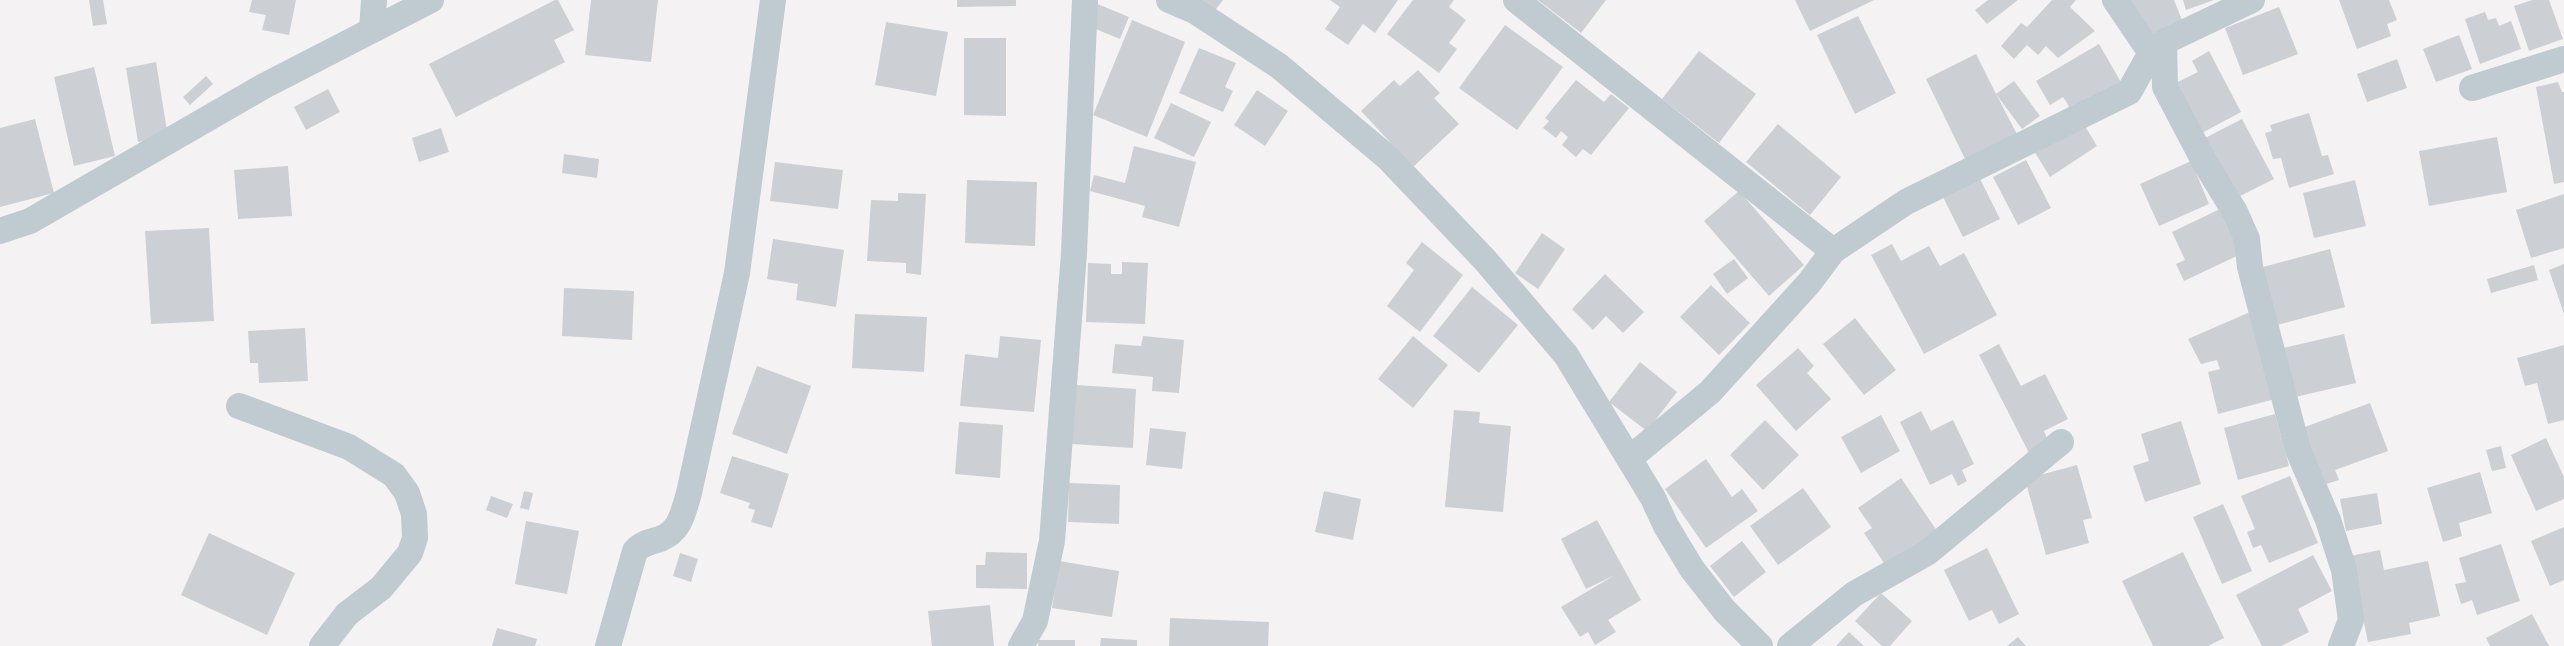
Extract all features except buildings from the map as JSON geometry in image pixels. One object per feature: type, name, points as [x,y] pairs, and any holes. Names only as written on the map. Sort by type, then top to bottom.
[{"type":"street","points":[[372,30],[374,0]]},
{"type":"street","points":[[0,231],[30,221],[264,86],[431,0]]},
{"type":"street","points":[[608,646],[634,551],[646,543],[672,533],[679,525],[689,493],[737,273],[773,0]]},
{"type":"street","points":[[1021,646],[1035,621],[1052,541],[1074,253],[1085,0]]},
{"type":"street","points":[[1169,0],[1195,11],[1279,66],[1388,158],[1485,260],[1566,355],[1630,458],[1692,569],[1725,611],[1760,646]]},
{"type":"street","points":[[1516,0],[1833,251]]},
{"type":"street","points":[[2115,0],[2157,48],[2165,87],[2205,163],[2235,212],[2247,239],[2250,267],[2298,450],[2328,520],[2344,570],[2351,620],[2341,646]]},
{"type":"street","points":[[1630,458],[1710,392],[1809,283],[1833,251],[1906,202],[2129,92],[2157,48],[2252,0]]},
{"type":"street","points":[[2472,88],[2564,59]]},
{"type":"street","points":[[239,406],[349,447],[394,475],[407,493],[414,514],[415,537],[410,553],[381,588],[347,614],[322,646]]},
{"type":"street","points":[[1790,646],[1854,594],[1927,553],[2061,442]]}]
